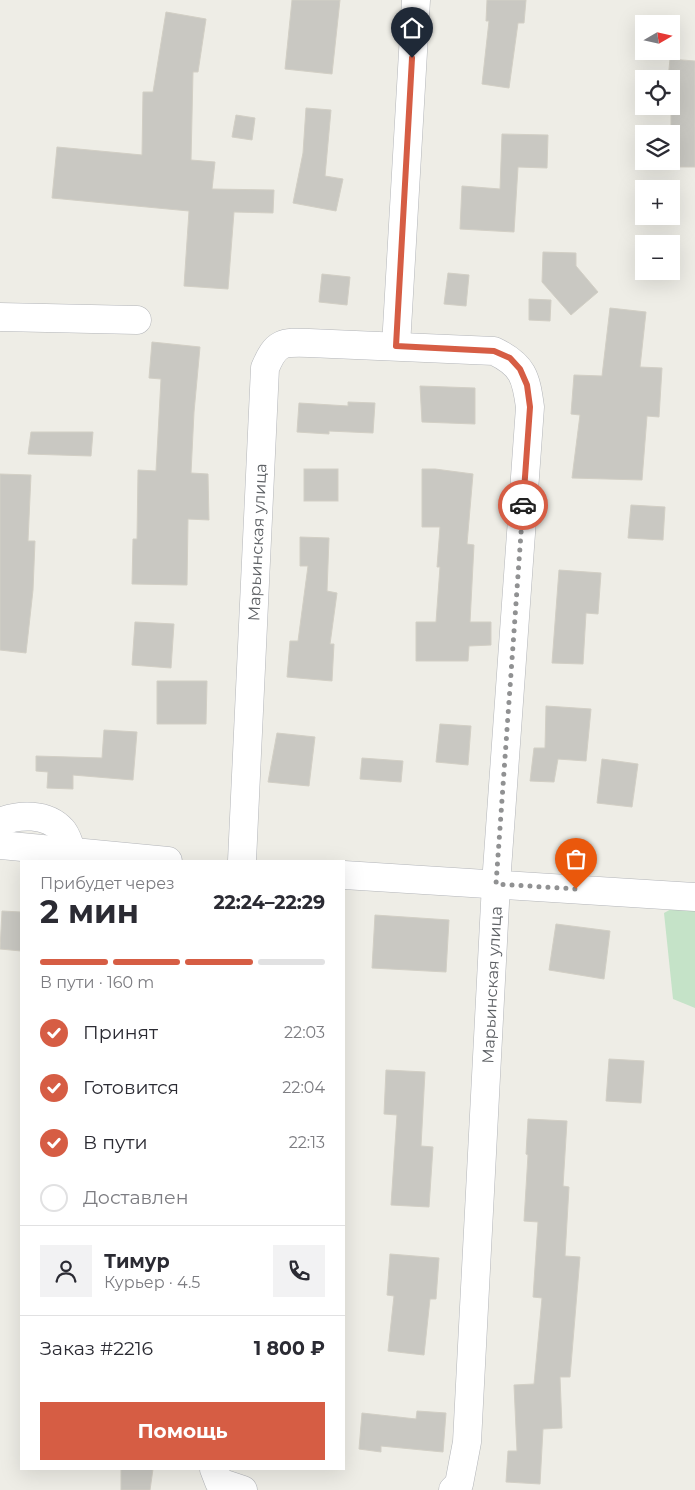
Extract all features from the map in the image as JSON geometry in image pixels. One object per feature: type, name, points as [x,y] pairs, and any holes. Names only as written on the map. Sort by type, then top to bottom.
[{"type":"street","points":[[396,346],[416,0]]},
{"type":"street","points":[[0,318],[137,320]]},
{"type":"street","name":"Марьинская улица","points":[[242,860],[265,368],[272,351],[287,342],[494,351],[510,358],[520,369],[527,385],[530,407],[496,884],[467,1442],[459,1484],[453,1490]]},
{"type":"street","points":[[0,822],[14,816],[45,818],[62,830],[72,851]]},
{"type":"street","points":[[0,845],[158,860]]},
{"type":"street","points":[[345,875],[695,897]]},
{"type":"street","points":[[214,1470],[219,1482],[243,1490]]},
{"type":"green space","points":[[673,908],[695,910],[695,1008],[673,999],[664,913]]},
{"type":"building","points":[[292,0],[340,0],[332,74],[285,69]]},
{"type":"building","points":[[487,0],[526,0],[524,23],[518,23],[509,88],[482,84],[489,21],[486,21]]},
{"type":"building","points":[[166,12],[206,19],[198,72],[193,72],[191,160],[215,162],[212,189],[274,190],[273,213],[234,212],[228,289],[184,286],[189,211],[52,198],[57,147],[142,155],[143,92],[153,92]]},
{"type":"building","points":[[670,60],[695,61],[695,167],[680,167],[680,125],[671,125],[671,115],[680,115],[680,70],[669,70]]},
{"type":"building","points":[[306,108],[331,110],[325,176],[343,179],[336,211],[293,203],[303,153]]},
{"type":"building","points":[[236,115],[255,118],[252,140],[232,137]]},
{"type":"building","points":[[502,134],[548,135],[547,168],[518,167],[514,232],[460,229],[462,186],[500,189]]},
{"type":"building","points":[[543,252],[576,253],[576,266],[598,292],[571,315],[542,282]]},
{"type":"building","points":[[448,273],[469,275],[466,306],[444,304]]},
{"type":"building","points":[[322,274],[350,277],[347,305],[319,302]]},
{"type":"building","points":[[529,299],[551,300],[550,321],[529,320]]},
{"type":"building","points":[[610,308],[646,312],[640,367],[662,368],[659,417],[647,416],[642,480],[572,478],[580,415],[571,414],[574,375],[602,376]]},
{"type":"building","points":[[152,342],[200,347],[191,473],[208,474],[209,520],[188,519],[187,585],[132,584],[133,539],[137,539],[138,470],[156,471],[161,379],[149,378]]},
{"type":"building","points":[[420,386],[475,388],[475,424],[422,422]]},
{"type":"building","points":[[348,402],[375,403],[373,433],[329,431],[329,434],[297,432],[299,403],[348,406]]},
{"type":"building","points":[[31,432],[93,432],[91,456],[28,454]]},
{"type":"building","points":[[304,469],[338,469],[338,501],[304,501]]},
{"type":"building","points":[[422,469],[473,474],[467,544],[474,545],[470,622],[491,622],[491,645],[469,646],[468,661],[416,661],[416,622],[436,622],[440,567],[437,567],[440,527],[422,527]]},
{"type":"building","points":[[0,474],[31,475],[28,541],[35,541],[33,590],[26,653],[0,650]]},
{"type":"building","points":[[631,505],[665,507],[663,540],[628,538]]},
{"type":"building","points":[[300,537],[329,538],[327,591],[337,593],[330,644],[334,644],[332,681],[287,677],[290,641],[298,641],[308,566],[300,566]]},
{"type":"building","points":[[559,570],[601,573],[598,614],[586,613],[583,664],[552,663]]},
{"type":"building","points":[[135,622],[174,624],[171,668],[132,665]]},
{"type":"building","points":[[157,681],[207,681],[206,724],[157,724]]},
{"type":"building","points":[[546,706],[591,709],[586,761],[558,759],[554,782],[530,781],[534,748],[545,748]]},
{"type":"building","points":[[440,724],[471,726],[468,765],[436,762]]},
{"type":"building","points":[[104,730],[137,732],[133,780],[73,775],[73,789],[47,788],[48,772],[36,771],[36,756],[102,758]]},
{"type":"building","points":[[277,733],[315,737],[309,786],[268,782]]},
{"type":"building","points":[[362,758],[403,761],[401,782],[360,779]]},
{"type":"building","points":[[602,759],[638,764],[632,807],[597,803]]},
{"type":"building","points":[[2,911],[20,912],[20,951],[0,949]]},
{"type":"building","points":[[375,915],[449,920],[446,972],[372,968]]},
{"type":"building","points":[[556,924],[610,931],[604,979],[549,970]]},
{"type":"building","points":[[609,1059],[644,1061],[641,1103],[606,1101]]},
{"type":"building","points":[[386,1070],[425,1072],[421,1146],[433,1147],[429,1207],[391,1205],[397,1115],[384,1114]]},
{"type":"building","points":[[528,1119],[567,1121],[563,1186],[569,1187],[565,1256],[580,1257],[570,1377],[560,1377],[562,1428],[543,1429],[540,1484],[506,1482],[508,1451],[517,1451],[514,1385],[534,1384],[542,1298],[533,1297],[538,1222],[524,1221]]},
{"type":"building","points":[[390,1254],[439,1258],[436,1299],[430,1299],[424,1355],[388,1351],[394,1296],[387,1295]]},
{"type":"building","points":[[417,1411],[446,1413],[443,1452],[381,1446],[381,1452],[359,1449],[362,1413],[416,1419]]},
{"type":"building","points":[[121,1470],[153,1470],[150,1490],[121,1490]]},
{"type":"way so far","points":[[523,505],[496,884],[576,889]]},
{"type":"route","points":[[412,58],[396,346],[494,351],[510,358],[520,369],[527,385],[530,407],[523,505]]}]
